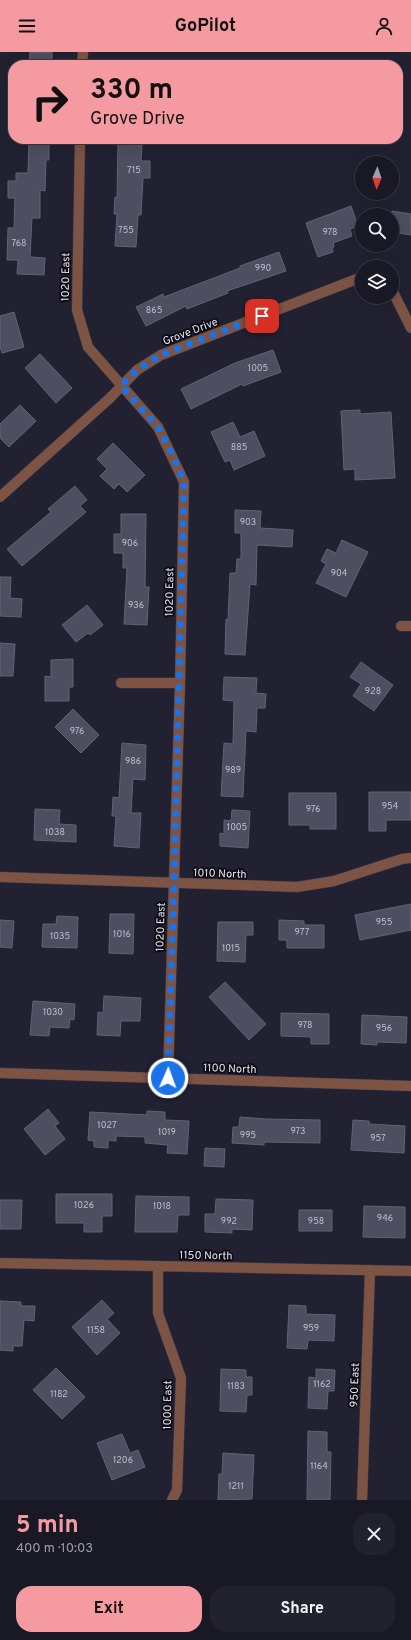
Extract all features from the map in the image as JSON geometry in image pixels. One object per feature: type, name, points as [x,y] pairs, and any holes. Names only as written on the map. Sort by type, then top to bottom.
[{"type":"street","name":"1020 East","points":[[80,144],[77,310],[88,347],[158,427],[184,482],[180,683],[168,1078]]},
{"type":"street","name":"Grove Drive","points":[[1,494],[110,398],[137,370],[161,355],[355,280]]},
{"type":"street","points":[[399,304],[411,328]]},
{"type":"street","points":[[121,683],[180,683]]},
{"type":"street","name":"1010 North","points":[[0,877],[297,887],[334,881],[389,863],[411,858]]},
{"type":"street","name":"1100 North","points":[[0,1073],[411,1086]]},
{"type":"street","name":"1150 North","points":[[0,1263],[411,1271]]},
{"type":"street","name":"1000 East","points":[[158,1266],[158,1313],[181,1378],[177,1490],[172,1500]]},
{"type":"street","name":"950 East","points":[[362,1500],[370,1270]]},
{"type":"building","points":[[30,52],[52,52],[52,60],[29,60]]},
{"type":"building","points":[[29,144],[49,144],[49,160],[46,160],[45,191],[40,190],[40,218],[32,218],[30,257],[45,258],[44,275],[17,274],[18,260],[7,260],[8,228],[14,228],[15,198],[8,198],[8,181],[16,181],[16,173],[28,173]]},
{"type":"building","points":[[118,144],[142,145],[141,161],[150,161],[150,178],[143,178],[141,215],[138,215],[136,247],[115,246],[117,214],[114,214],[115,197],[117,198]]},
{"type":"building","points":[[351,206],[355,217],[355,227],[350,229],[352,236],[333,243],[333,252],[318,257],[306,223]]},
{"type":"building","points":[[399,212],[411,214],[411,235],[399,233]]},
{"type":"building","points":[[279,252],[286,271],[227,291],[228,293],[187,309],[186,306],[146,326],[136,307],[163,294],[164,297]]},
{"type":"building","points":[[14,312],[24,347],[2,353],[0,346],[0,316]]},
{"type":"building","points":[[273,350],[281,372],[243,386],[242,384],[191,409],[181,389],[235,363]]},
{"type":"building","points":[[40,354],[72,388],[56,403],[25,368]]},
{"type":"building","points":[[20,405],[36,421],[9,447],[0,438],[0,424]]},
{"type":"building","points":[[360,410],[360,414],[391,412],[395,478],[355,480],[355,469],[344,470],[341,411]]},
{"type":"building","points":[[233,422],[240,437],[254,431],[265,456],[234,470],[230,460],[225,462],[211,432]]},
{"type":"building","points":[[113,443],[145,475],[127,492],[119,484],[114,489],[100,476],[107,469],[97,459]]},
{"type":"building","points":[[75,486],[87,500],[80,506],[86,512],[22,566],[7,549],[51,512],[48,509]]},
{"type":"building","points":[[235,510],[261,511],[260,528],[293,530],[292,547],[257,545],[256,585],[250,584],[245,655],[225,654],[230,573],[236,573],[237,559],[241,559],[241,533],[235,533]]},
{"type":"building","points":[[121,514],[146,514],[145,587],[149,587],[147,625],[124,624],[127,568],[123,568],[123,553],[114,553],[114,534],[121,534]]},
{"type":"building","points":[[342,540],[368,552],[346,597],[316,583],[326,564],[321,561],[327,549],[336,553]]},
{"type":"building","points":[[0,577],[11,577],[10,598],[22,599],[21,617],[0,616]]},
{"type":"building","points":[[87,605],[103,625],[90,635],[88,633],[76,642],[62,625]]},
{"type":"building","points":[[0,643],[15,644],[13,676],[0,676]]},
{"type":"building","points":[[73,659],[73,687],[69,687],[69,701],[45,701],[45,676],[51,677],[51,660]]},
{"type":"building","points":[[361,662],[393,685],[374,711],[353,696],[361,684],[350,677]]},
{"type":"building","points":[[224,677],[257,678],[256,693],[266,694],[265,708],[257,708],[256,732],[246,731],[243,797],[221,796],[224,743],[233,744],[234,701],[223,700]]},
{"type":"building","points":[[73,709],[99,735],[81,753],[55,727]]},
{"type":"building","points":[[122,743],[146,745],[145,780],[133,779],[131,813],[141,813],[139,848],[114,846],[116,816],[112,816],[113,797],[119,798]]},
{"type":"building","points":[[369,792],[411,792],[411,820],[386,820],[386,831],[369,831]]},
{"type":"building","points":[[289,793],[336,793],[336,829],[310,829],[310,825],[289,825]]},
{"type":"building","points":[[35,809],[60,810],[59,824],[76,825],[76,842],[34,840]]},
{"type":"building","points":[[232,810],[250,811],[248,848],[220,846],[220,833],[224,834],[224,820],[231,821]]},
{"type":"building","points":[[411,904],[411,930],[360,940],[355,915]]},
{"type":"building","points":[[110,914],[134,914],[133,954],[109,953]]},
{"type":"building","points":[[57,916],[78,917],[77,948],[42,947],[43,924],[56,924]]},
{"type":"building","points":[[0,920],[14,921],[12,948],[0,947]]},
{"type":"building","points":[[279,920],[304,921],[304,925],[324,925],[324,948],[287,948],[287,940],[279,940]]},
{"type":"building","points":[[218,922],[253,922],[253,935],[246,935],[245,962],[217,961]]},
{"type":"building","points":[[225,982],[266,1024],[249,1040],[209,997]]},
{"type":"building","points":[[104,996],[141,998],[140,1021],[121,1021],[120,1036],[97,1035],[98,1012],[103,1013]]},
{"type":"building","points":[[33,1001],[75,1004],[74,1020],[70,1019],[69,1028],[50,1027],[49,1036],[30,1035]]},
{"type":"building","points":[[281,1013],[329,1014],[329,1044],[311,1044],[311,1037],[281,1036]]},
{"type":"building","points":[[362,1015],[407,1017],[406,1043],[377,1042],[377,1045],[361,1044]]},
{"type":"building","points":[[48,1109],[59,1123],[55,1126],[65,1139],[45,1155],[24,1129]]},
{"type":"building","points":[[147,1111],[165,1112],[165,1120],[189,1121],[187,1154],[167,1153],[168,1145],[145,1143],[145,1137],[116,1136],[116,1141],[108,1140],[108,1148],[94,1147],[94,1141],[88,1140],[90,1112],[147,1115]]},
{"type":"building","points":[[240,1117],[320,1120],[320,1143],[264,1142],[264,1145],[232,1143],[233,1127],[239,1127]]},
{"type":"building","points":[[353,1120],[369,1121],[369,1124],[405,1126],[404,1153],[351,1150]]},
{"type":"building","points":[[205,1148],[225,1149],[224,1167],[204,1166]]},
{"type":"building","points":[[56,1194],[112,1194],[112,1216],[102,1216],[102,1232],[84,1232],[84,1223],[56,1223]]},
{"type":"building","points":[[136,1196],[189,1197],[189,1215],[178,1215],[177,1232],[135,1232]]},
{"type":"building","points":[[216,1199],[253,1200],[252,1230],[232,1229],[232,1233],[205,1232],[205,1214],[215,1214]]},
{"type":"building","points":[[0,1200],[22,1200],[21,1229],[0,1229]]},
{"type":"building","points":[[364,1206],[405,1207],[405,1238],[363,1237]]},
{"type":"building","points":[[299,1210],[332,1210],[332,1231],[299,1231]]},
{"type":"building","points":[[102,1300],[114,1313],[107,1319],[120,1333],[97,1355],[72,1327]]},
{"type":"building","points":[[0,1301],[21,1302],[21,1306],[35,1306],[34,1321],[24,1320],[22,1346],[13,1346],[13,1351],[0,1350]]},
{"type":"building","points":[[289,1305],[306,1306],[306,1314],[335,1315],[334,1341],[308,1340],[307,1349],[287,1348]]},
{"type":"building","points":[[56,1368],[85,1397],[62,1419],[33,1390]]},
{"type":"building","points":[[221,1369],[246,1370],[246,1377],[252,1377],[252,1395],[247,1395],[246,1412],[220,1411]]},
{"type":"building","points":[[316,1369],[335,1370],[334,1391],[328,1391],[327,1409],[308,1408],[309,1377],[316,1378]]},
{"type":"building","points":[[308,1431],[327,1432],[327,1452],[331,1452],[330,1500],[307,1500]]},
{"type":"building","points":[[122,1434],[130,1453],[138,1450],[145,1467],[112,1480],[97,1443]]},
{"type":"building","points":[[223,1453],[254,1455],[252,1499],[218,1500],[219,1474],[222,1474]]},
{"type":"route","points":[[168,1078],[180,683],[184,482],[158,427],[121,386],[137,370],[161,355],[262,316]]}]
